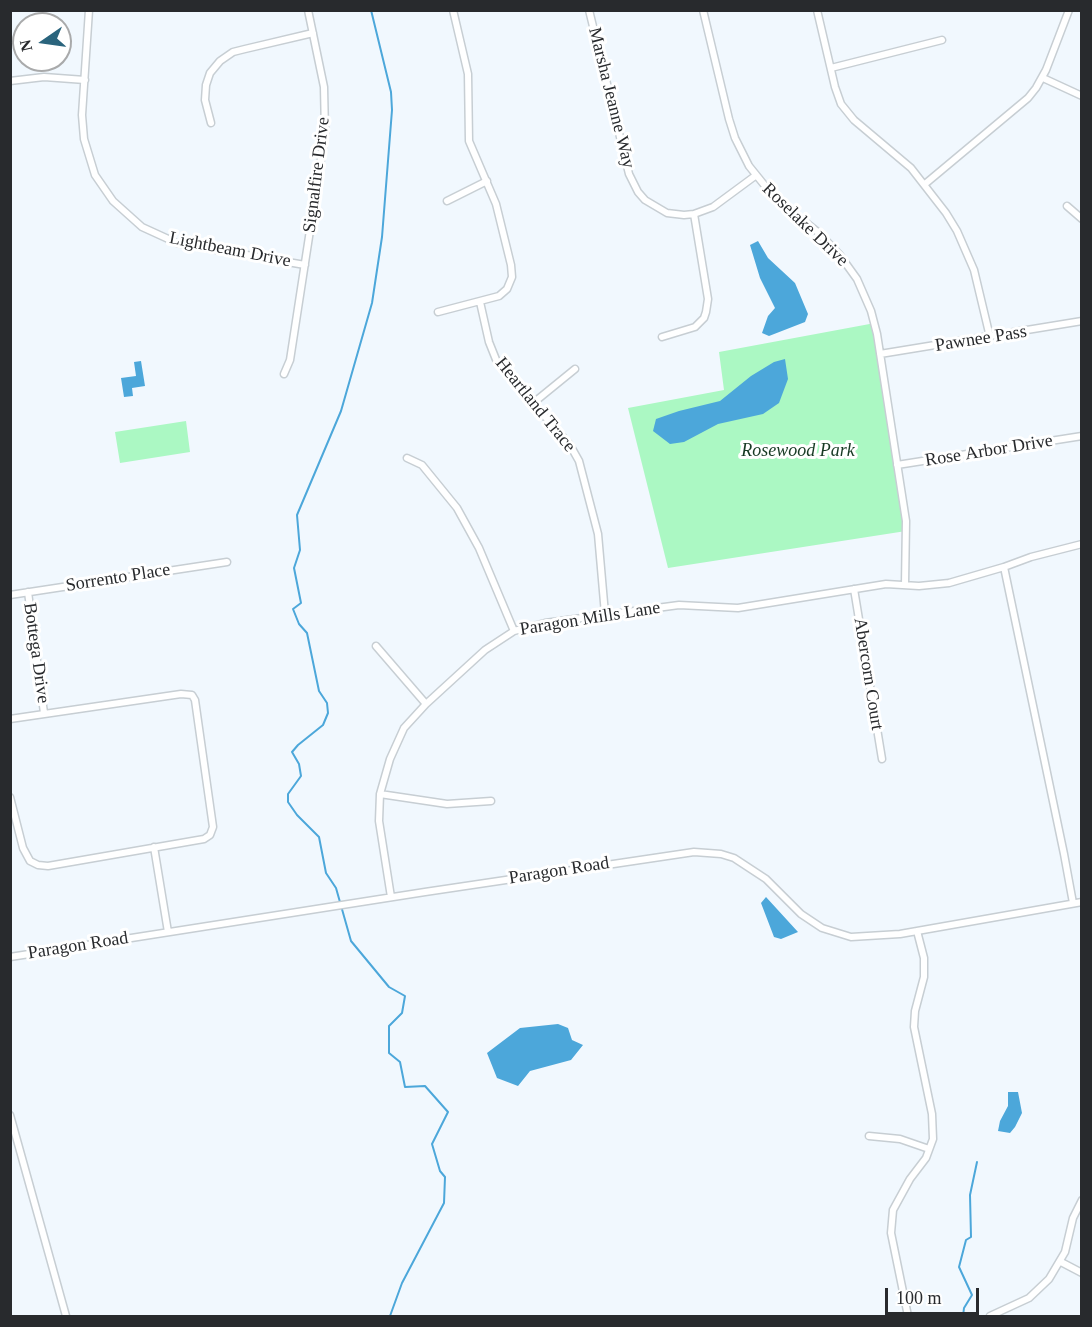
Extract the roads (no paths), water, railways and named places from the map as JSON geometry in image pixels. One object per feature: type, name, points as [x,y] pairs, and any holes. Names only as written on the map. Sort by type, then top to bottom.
[{"type":"street","name":"Lightbeam Drive","points":[[88,10],[82,128],[90,164],[104,190],[131,218],[154,234],[177,243],[305,265]]},
{"type":"street","name":"Signalfire Drive","points":[[284,374],[290,360],[325,133],[324,87],[308,10]]},
{"type":"street","points":[[438,312],[494,298],[504,293],[512,277],[496,204],[469,141],[468,74],[453,10]]},
{"type":"street","name":"Marsha Jeanne Way","points":[[589,10],[632,182],[645,200],[659,210],[676,215],[694,214]]},
{"type":"street","name":"Roselake Drive","points":[[703,10],[729,119],[741,152],[755,176],[787,209],[829,243],[849,267],[872,311],[906,521],[905,585]]},
{"type":"street","points":[[817,10],[838,96],[854,120],[894,152],[925,183],[946,213],[966,249],[979,285],[990,337]]},
{"type":"street","points":[[925,183],[1028,98],[1043,78],[1069,10]]},
{"type":"street","points":[[211,123],[205,100],[206,85],[210,73],[220,61],[233,52],[245,48],[314,33]]},
{"type":"street","points":[[831,68],[942,40]]},
{"type":"street","points":[[10,81],[44,77],[85,80]]},
{"type":"street","points":[[1043,78],[1082,96]]},
{"type":"street","points":[[662,337],[695,327],[704,318],[708,306],[694,214],[713,207],[755,176]]},
{"type":"street","points":[[447,201],[487,181]]},
{"type":"street","points":[[1067,206],[1082,219]]},
{"type":"street","name":"Heartland Trace","points":[[480,302],[489,342],[497,362],[570,445],[581,468],[597,534],[605,614]]},
{"type":"street","name":"Pawnee Pass","points":[[880,354],[1082,321]]},
{"type":"street","points":[[532,404],[575,369]]},
{"type":"street","name":"Rose Arbor Drive","points":[[897,465],[1082,436]]},
{"type":"street","points":[[407,458],[422,465],[457,508],[479,548],[514,631]]},
{"type":"street","name":"Paragon Mills Lane","points":[[391,897],[379,821],[380,794],[390,759],[404,728],[426,704],[485,650],[514,631],[545,623],[679,605],[738,608],[886,584],[950,583],[1072,545],[1082,544]]},
{"type":"street","name":"Sorrento Place","points":[[10,595],[227,562]]},
{"type":"street","points":[[1004,567],[1065,854],[1073,903]]},
{"type":"street","name":"Abercorn Court","points":[[854,589],[882,759]]},
{"type":"street","name":"Bottega Drive","points":[[28,592],[44,713]]},
{"type":"street","points":[[376,646],[426,704]]},
{"type":"street","points":[[10,719],[181,694],[192,695],[195,700],[213,827],[210,835],[204,839],[64,863],[38,865],[30,861],[23,848],[10,797]]},
{"type":"street","points":[[380,794],[447,804],[491,801]]},
{"type":"street","points":[[154,847],[168,932]]},
{"type":"street","name":"Paragon Road","points":[[10,957],[620,862],[705,852],[726,855],[747,866],[772,884],[801,914],[822,928],[851,937],[873,937],[917,931],[1082,902]]},
{"type":"street","points":[[908,1317],[891,1233],[893,1210],[910,1179],[926,1158],[933,1138],[932,1114],[914,1027],[915,1011],[924,977],[924,958],[917,931]]},
{"type":"street","points":[[10,1115],[66,1317]]},
{"type":"street","points":[[869,1136],[900,1139],[929,1149]]},
{"type":"street","points":[[990,1317],[1002,1315],[1029,1298],[1061,1262],[1067,1248],[1073,1218],[1082,1200]]},
{"type":"street","points":[[1061,1262],[1082,1273]]},
{"type":"water","points":[[758,241],[768,258],[795,283],[808,314],[805,322],[769,336],[762,333],[768,316],[775,308],[760,278],[750,245]]},
{"type":"water","points":[[785,359],[788,379],[779,403],[763,414],[718,424],[684,442],[670,444],[653,431],[656,419],[720,401],[751,376],[774,362]]},
{"type":"water","points":[[141,361],[145,386],[132,388],[133,396],[124,397],[121,378],[136,376],[134,362]]},
{"type":"water","points":[[766,897],[798,932],[781,939],[774,937],[761,903]]},
{"type":"water","points":[[558,1024],[568,1028],[572,1040],[583,1045],[571,1060],[530,1071],[518,1086],[497,1078],[487,1053],[520,1028]]},
{"type":"water","points":[[1008,1092],[1018,1092],[1022,1113],[1010,1133],[998,1131],[1000,1121],[1008,1106]]},
{"type":"waterway","points":[[371,10],[391,92],[392,110],[382,237],[372,303],[341,411],[297,515],[300,550],[294,568],[301,603],[293,609],[299,624],[307,633],[319,691],[327,703],[328,713],[323,725],[292,752],[299,764],[301,776],[288,794],[288,802],[297,815],[319,837],[326,873],[336,888],[351,941],[389,987],[405,996],[402,1013],[389,1026],[389,1053],[400,1062],[405,1087],[425,1086],[448,1112],[432,1144],[440,1171],[445,1177],[444,1203],[402,1283],[390,1316]]},
{"type":"waterway","points":[[963,1316],[964,1308],[972,1295],[959,1267],[966,1240],[971,1237],[970,1195],[977,1162]]},
{"type":"park label","name":"Rosewood Park","points":[[798,451]]}]
